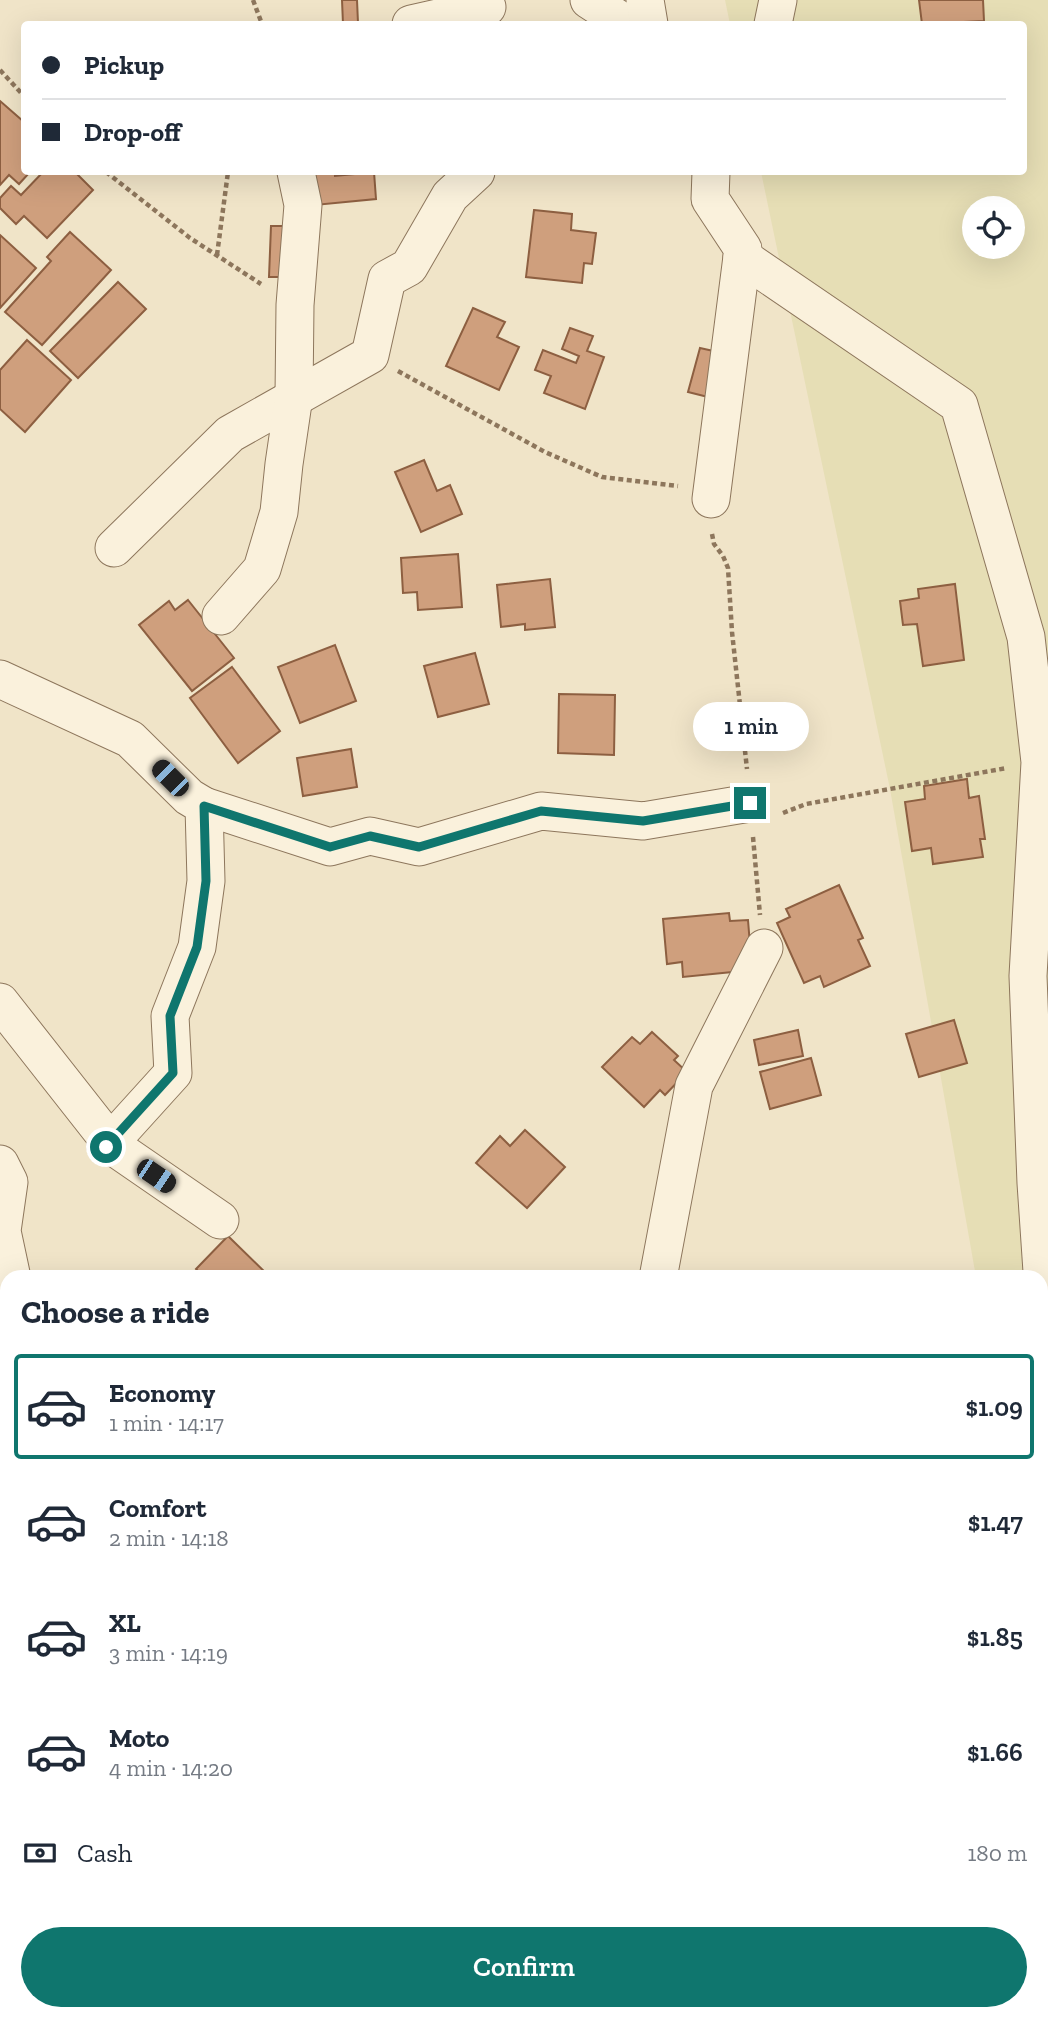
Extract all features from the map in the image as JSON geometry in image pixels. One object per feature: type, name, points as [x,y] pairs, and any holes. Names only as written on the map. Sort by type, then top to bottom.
[{"type":"street","points":[[645,0],[648,21]]},
{"type":"street","points":[[774,21],[778,0]]},
{"type":"street","points":[[421,21],[487,2]]},
{"type":"street","points":[[221,617],[262,569],[279,513],[295,396],[295,305],[303,205],[297,175]]},
{"type":"street","points":[[114,548],[230,434],[370,355],[387,279],[409,267],[450,197],[473,175]]},
{"type":"street","points":[[711,175],[710,199],[743,249],[711,499]]},
{"type":"street","points":[[742,257],[959,405],[1026,637],[1040,762],[1028,976],[1042,1270]]},
{"type":"street","points":[[0,680],[130,739],[189,797],[204,806],[330,847],[370,836],[419,847],[541,811],[643,821],[751,814]]},
{"type":"street","points":[[108,1145],[173,1073],[170,1016],[197,947],[206,881],[204,806]]},
{"type":"street","points":[[660,1270],[694,1086],[764,948]]},
{"type":"street","points":[[0,1002],[108,1145],[219,1220]]},
{"type":"street","points":[[0,1164],[9,1182],[2,1230],[10,1270]]},
{"type":"path","points":[[253,0],[261,21]]},
{"type":"path","points":[[0,71],[21,93]]},
{"type":"path","points":[[110,175],[191,238],[295,305]]},
{"type":"path","points":[[216,255],[228,175]]},
{"type":"path","points":[[370,355],[545,452],[602,477],[687,487],[705,493],[711,499],[714,511],[714,544],[728,568],[764,948]]},
{"type":"path","points":[[751,814],[1040,762]]},
{"type":"shaded area","points":[[725,0],[1048,0],[1048,1270],[975,1270],[890,789],[762,175],[1027,175],[1027,21],[729,21]]},
{"type":"building","points":[[342,0],[357,0],[358,21],[343,21]]},
{"type":"building","points":[[919,0],[983,0],[984,21],[922,21]]},
{"type":"building","points":[[0,101],[21,119],[21,175],[27,175],[19,184],[9,175],[0,185]]},
{"type":"building","points":[[40,175],[78,175],[93,190],[47,238],[24,216],[16,224],[0,208],[0,198],[11,186],[21,195]]},
{"type":"building","points":[[312,175],[374,175],[376,199],[315,205]]},
{"type":"building","points":[[534,210],[572,214],[571,230],[596,233],[592,264],[584,263],[582,283],[526,277]]},
{"type":"building","points":[[271,226],[293,226],[292,277],[269,277]]},
{"type":"building","points":[[70,232],[111,270],[42,345],[5,312],[51,261],[47,257]]},
{"type":"building","points":[[0,235],[36,268],[0,308]]},
{"type":"building","points":[[118,282],[146,309],[78,378],[50,351]]},
{"type":"building","points":[[473,308],[505,322],[497,337],[519,347],[499,390],[446,366]]},
{"type":"building","points":[[570,328],[593,336],[587,351],[604,357],[585,409],[544,393],[551,376],[535,370],[543,350],[576,363],[579,356],[562,349]]},
{"type":"building","points":[[27,340],[71,380],[25,432],[0,409],[0,370]]},
{"type":"building","points":[[700,348],[727,354],[716,399],[688,392]]},
{"type":"building","points":[[424,460],[437,491],[450,485],[462,514],[421,532],[395,472]]},
{"type":"building","points":[[458,554],[462,607],[418,610],[417,592],[403,593],[401,558]]},
{"type":"building","points":[[550,579],[555,627],[525,630],[525,624],[501,627],[497,585]]},
{"type":"building","points":[[955,584],[964,660],[923,666],[917,624],[903,625],[900,601],[919,598],[918,589]]},
{"type":"building","points":[[188,600],[234,658],[192,691],[139,625],[169,601],[175,610]]},
{"type":"building","points":[[335,645],[356,701],[300,723],[278,667]]},
{"type":"building","points":[[475,653],[489,704],[438,717],[424,666]]},
{"type":"building","points":[[232,667],[280,731],[238,763],[190,698]]},
{"type":"building","points":[[559,694],[615,695],[614,755],[558,753]]},
{"type":"building","points":[[351,749],[357,787],[303,796],[297,758]]},
{"type":"building","points":[[967,779],[969,798],[979,796],[985,839],[980,839],[983,857],[933,864],[931,848],[912,851],[905,802],[925,799],[924,786]]},
{"type":"building","points":[[839,885],[863,938],[858,940],[870,966],[824,987],[820,976],[804,983],[777,923],[790,917],[786,909]]},
{"type":"building","points":[[729,913],[730,921],[748,920],[752,970],[683,977],[682,962],[667,964],[663,919]]},
{"type":"building","points":[[954,1020],[967,1063],[919,1077],[906,1034]]},
{"type":"building","points":[[798,1030],[803,1056],[759,1065],[754,1040]]},
{"type":"building","points":[[652,1032],[678,1056],[674,1060],[687,1072],[665,1095],[660,1090],[644,1107],[602,1067],[632,1037],[640,1044]]},
{"type":"building","points":[[811,1058],[821,1095],[770,1109],[760,1072]]},
{"type":"building","points":[[525,1130],[565,1167],[527,1208],[476,1163],[500,1136],[510,1146]]},
{"type":"building","points":[[228,1236],[263,1270],[197,1270]]},
{"type":"route","points":[[106,1147],[173,1073],[170,1016],[197,947],[206,881],[204,806],[330,847],[370,836],[419,847],[541,811],[643,821],[750,803]]}]
